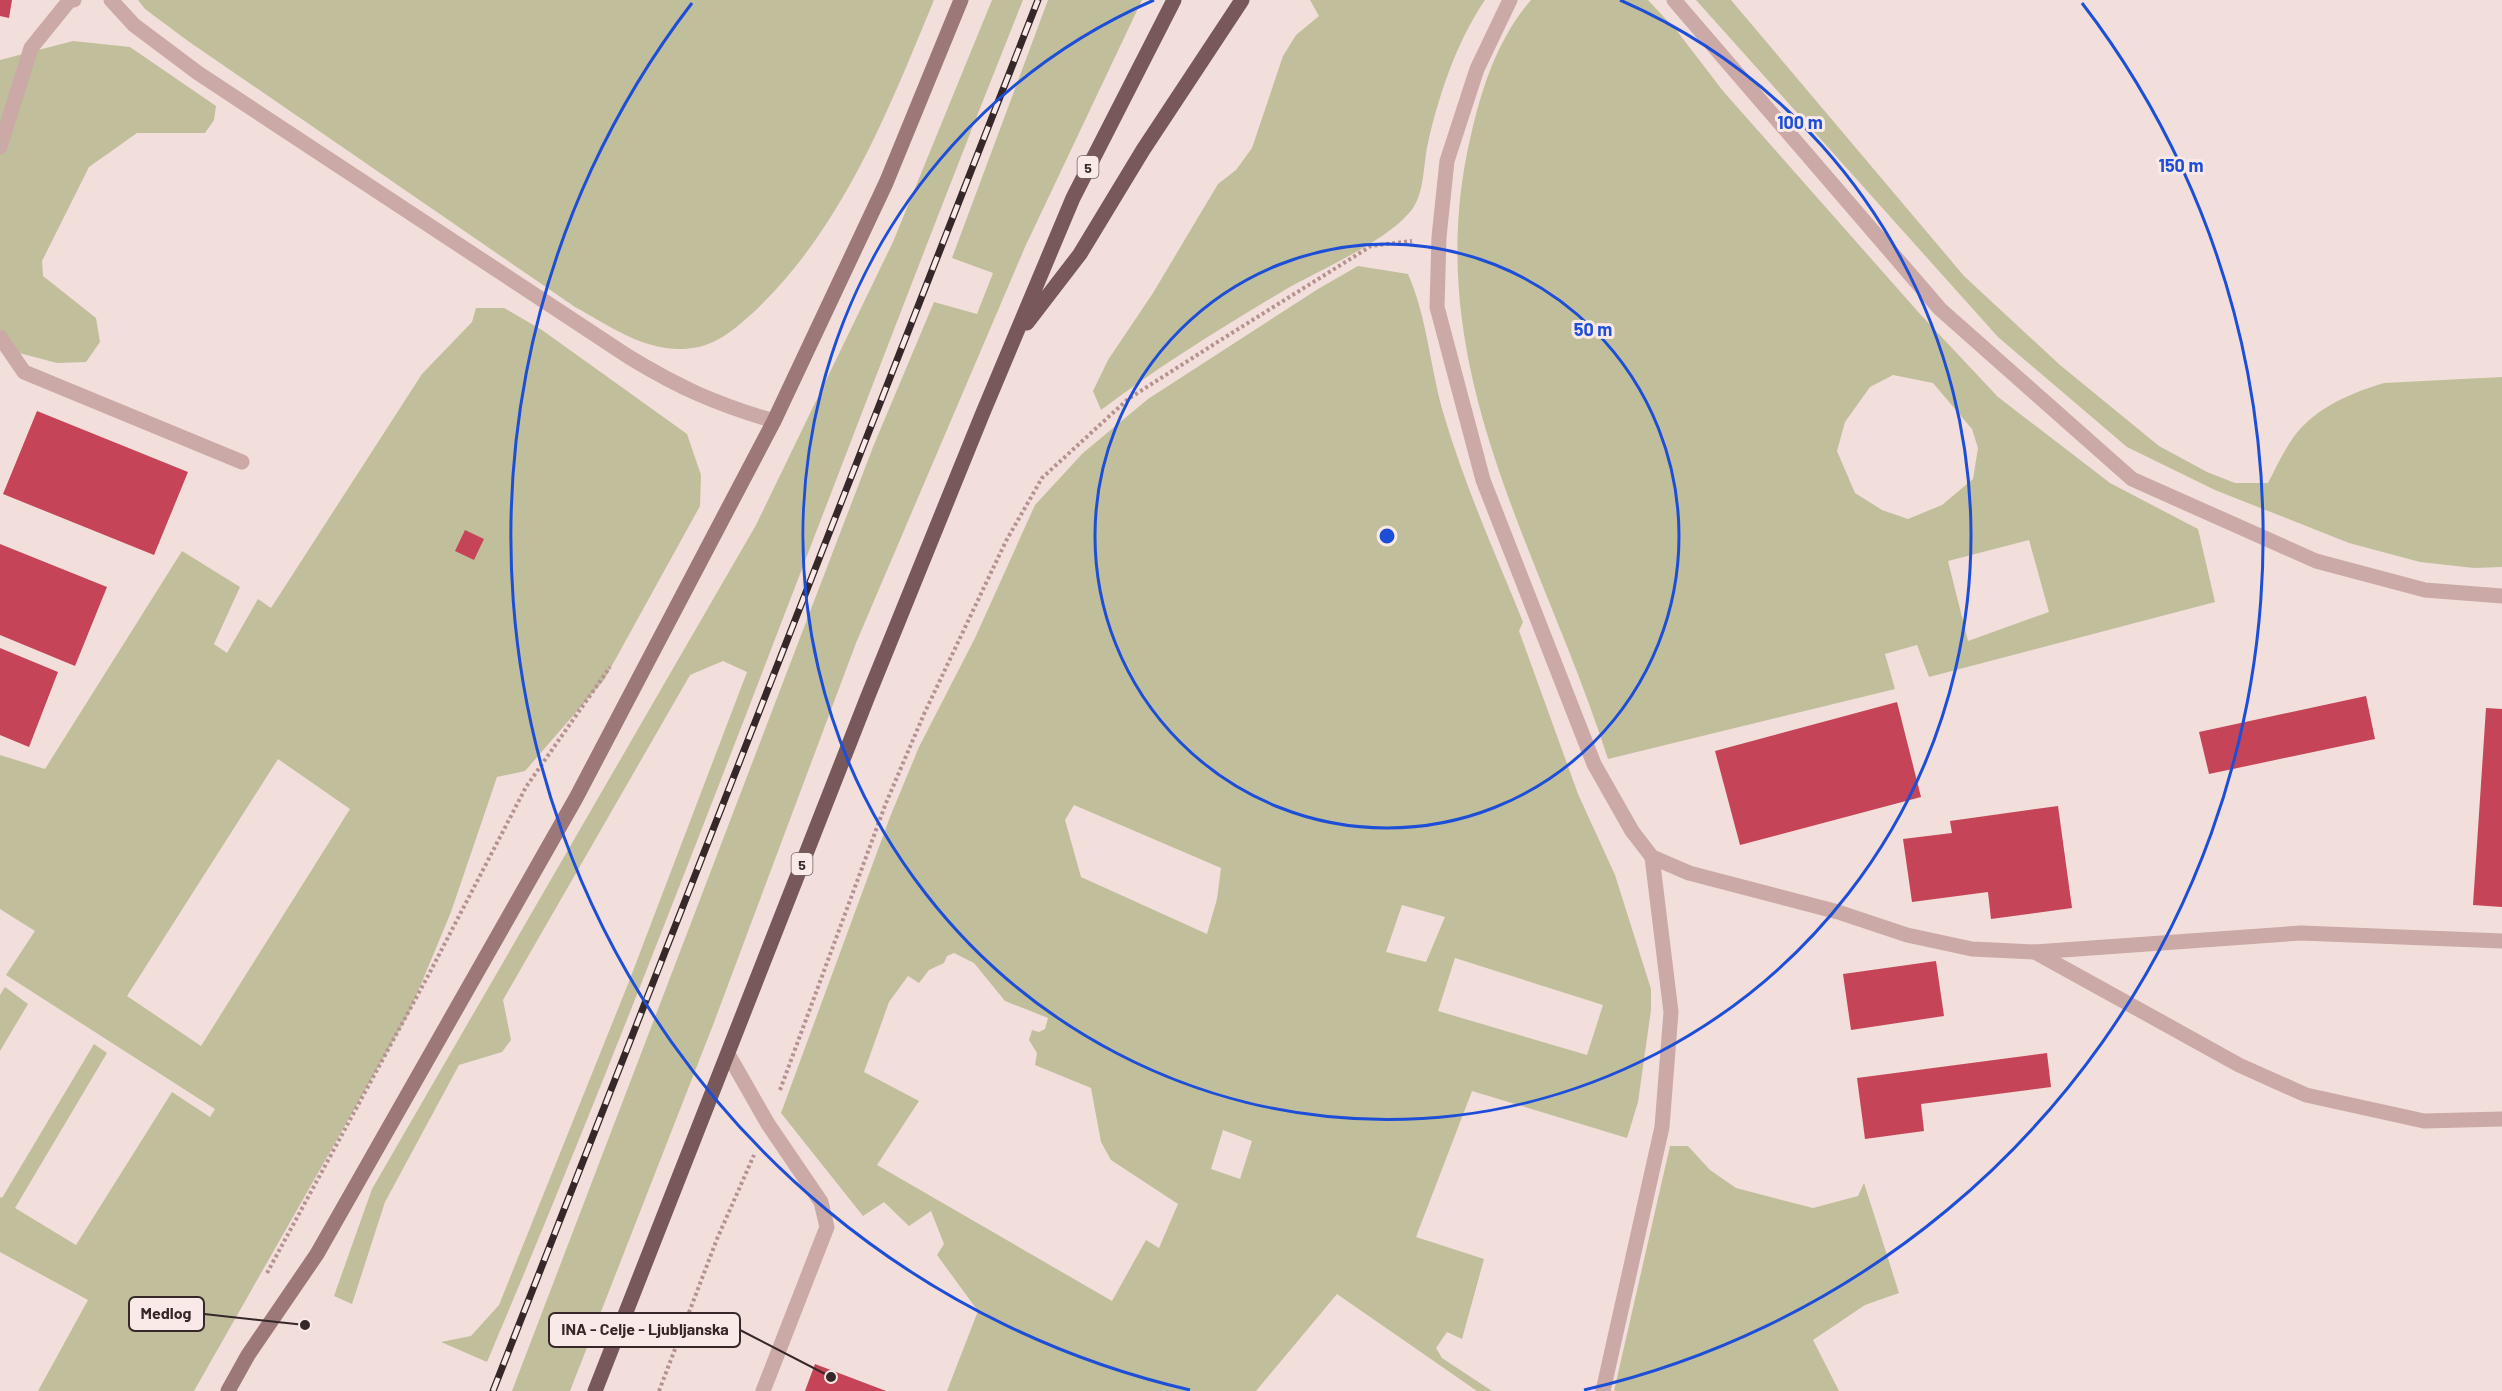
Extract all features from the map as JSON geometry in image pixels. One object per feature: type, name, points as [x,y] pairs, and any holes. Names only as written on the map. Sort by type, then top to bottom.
[{"type":"main road","name":"5","points":[[595,1391],[933,532],[1073,198],[1174,0]]},
{"type":"main road","name":"5","points":[[1014,340],[1080,254],[1143,150],[1242,0]]},
{"type":"street","points":[[0,147],[31,48],[69,1],[74,0]]},
{"type":"street","points":[[111,0],[134,26],[198,73],[629,357],[686,390],[728,408],[774,421]]},
{"type":"street","points":[[228,1391],[248,1355],[317,1254],[576,798],[774,421],[886,183],[961,0]]},
{"type":"street","points":[[1510,0],[1477,69],[1447,161],[1439,237],[1437,307],[1483,480],[1593,764],[1632,831],[1652,857],[1689,873],[1838,912],[1907,935],[1972,949],[2035,952],[2301,933],[2502,941]]},
{"type":"street","points":[[1674,0],[1940,309],[2132,478],[2316,561],[2425,590],[2502,596]]},
{"type":"street","points":[[0,337],[24,372],[242,462]]},
{"type":"street","points":[[1603,1391],[1662,1127],[1671,1012],[1652,857]]},
{"type":"street","points":[[2035,952],[2239,1065],[2307,1095],[2424,1121],[2502,1119]]},
{"type":"street","points":[[728,1054],[768,1124],[821,1202],[827,1227],[764,1391]]},
{"type":"path","points":[[658,1391],[717,1239],[768,1124],[886,802],[924,714],[1006,541],[1042,478],[1128,399],[1371,246],[1439,237]]},
{"type":"shaded area","points":[[138,0],[934,0],[881,124],[839,203],[815,241],[788,276],[741,324],[715,341],[683,349],[654,346],[627,336],[575,307],[188,41],[145,9]]},
{"type":"shaded area","points":[[992,0],[1023,0],[692,853],[487,1362],[441,1342],[471,1336],[499,1305],[628,984],[747,672],[723,661],[690,675],[503,1000],[511,1040],[502,1052],[459,1065],[385,1202],[352,1304],[334,1296],[372,1189],[756,525],[893,242]]},
{"type":"shaded area","points":[[1048,0],[1142,0],[1025,247],[856,643],[713,1025],[570,1391],[512,1391],[873,447],[934,302],[977,314],[993,273],[952,258]]},
{"type":"shaded area","points":[[1310,0],[1485,0],[1466,33],[1443,87],[1428,143],[1421,188],[1415,205],[1399,223],[1368,245],[1236,319],[1167,363],[1101,410],[1093,391],[1108,360],[1153,293],[1218,184],[1236,170],[1252,148],[1283,56],[1296,35],[1319,16]]},
{"type":"shaded area","points":[[1531,0],[1648,0],[1677,31],[1723,91],[1920,314],[1998,397],[2110,483],[2198,529],[2215,602],[1929,677],[1917,645],[1885,654],[1895,689],[1608,759],[1581,681],[1494,455],[1473,379],[1460,300],[1458,220],[1471,135],[1486,81],[1500,47]],"holes":[[[1893,375],[1933,383],[1972,429],[1978,448],[1973,479],[1942,505],[1908,519],[1882,510],[1855,493],[1837,451],[1845,422],[1870,387]],[[2029,540],[2049,612],[1968,641],[1948,561]]]},
{"type":"shaded area","points":[[1696,0],[1731,0],[1964,276],[2060,365],[2159,446],[2207,472],[2235,483],[2268,483],[2289,443],[2311,418],[2334,403],[2371,387],[2384,383],[2502,377],[2502,567],[2474,568],[2420,562],[2349,543],[2215,490],[2127,447],[1998,337]]},
{"type":"shaded area","points":[[73,41],[130,47],[216,106],[214,120],[205,133],[137,133],[89,167],[42,261],[43,276],[96,318],[100,342],[86,362],[57,363],[0,348],[0,60]]},
{"type":"shaded area","points":[[1358,266],[1408,274],[1414,290],[1451,439],[1480,518],[1523,622],[1519,631],[1578,794],[1615,875],[1651,989],[1651,1010],[1638,1102],[1627,1138],[1472,1091],[1416,1237],[1484,1259],[1462,1339],[1447,1332],[1436,1348],[1442,1358],[1492,1391],[1477,1391],[1337,1294],[1256,1391],[947,1391],[978,1311],[937,1255],[944,1244],[931,1211],[909,1226],[884,1202],[863,1216],[781,1113],[890,817],[919,747],[975,638],[1035,505],[1083,453],[1148,399],[1318,289]],"holes":[[[1074,805],[1221,868],[1217,899],[1207,934],[1081,877],[1065,820]],[[1402,905],[1445,917],[1426,962],[1386,952]],[[954,953],[974,963],[1005,1001],[1048,1018],[1045,1029],[1039,1032],[1032,1030],[1029,1040],[1037,1053],[1035,1065],[1091,1088],[1101,1142],[1111,1160],[1178,1204],[1159,1248],[1146,1240],[1112,1301],[877,1165],[919,1101],[864,1072],[889,1002],[908,976],[919,983],[929,970],[944,963],[947,956]],[[1455,958],[1603,1005],[1587,1055],[1438,1011]],[[1223,1130],[1252,1141],[1240,1179],[1211,1169]]]},
{"type":"shaded area","points":[[476,308],[504,308],[542,330],[687,434],[701,475],[700,506],[604,680],[525,771],[497,777],[451,912],[409,1013],[194,1391],[38,1391],[88,1300],[0,1252],[0,1197],[2,1198],[94,1044],[107,1053],[15,1208],[76,1245],[172,1092],[210,1117],[215,1109],[6,975],[35,931],[0,909],[0,755],[45,769],[182,551],[240,587],[214,644],[227,653],[258,599],[271,608],[422,374],[472,322]],"holes":[[[278,759],[350,809],[201,1046],[127,996]]]},
{"type":"shaded area","points":[[5,987],[28,1004],[0,1051],[0,995]]},
{"type":"shaded area","points":[[1670,1146],[1688,1146],[1710,1170],[1736,1188],[1813,1208],[1858,1196],[1864,1183],[1899,1293],[1865,1305],[1813,1340],[1839,1391],[1614,1391]]},
{"type":"building","points":[[0,0],[12,0],[9,18],[0,16]]},
{"type":"building","points":[[37,411],[188,472],[154,555],[3,494]]},
{"type":"building","points":[[465,530],[484,539],[474,560],[455,551]]},
{"type":"building","points":[[0,544],[107,587],[75,666],[0,635]]},
{"type":"building","points":[[0,648],[58,672],[29,747],[0,735]]},
{"type":"building","points":[[2366,696],[2375,739],[2209,774],[2199,732]]},
{"type":"building","points":[[1897,702],[1921,797],[1740,845],[1715,751]]},
{"type":"building","points":[[2486,708],[2502,709],[2502,907],[2473,905]]},
{"type":"building","points":[[2058,806],[2072,908],[1991,919],[1988,892],[1912,902],[1903,839],[1952,833],[1950,821]]},
{"type":"building","points":[[1936,961],[1944,1016],[1851,1030],[1843,974]]},
{"type":"building","points":[[2047,1053],[2051,1087],[1921,1104],[1924,1131],[1865,1139],[1857,1078]]},
{"type":"building","points":[[815,1364],[886,1391],[805,1391]]},
{"type":"railway","points":[[493,1391],[1038,0]]},
{"type":"place","name":"Medlog","points":[[305,1325]]},
{"type":"place","name":"INA - Celje - Ljubljanska","points":[[831,1377]]}]
